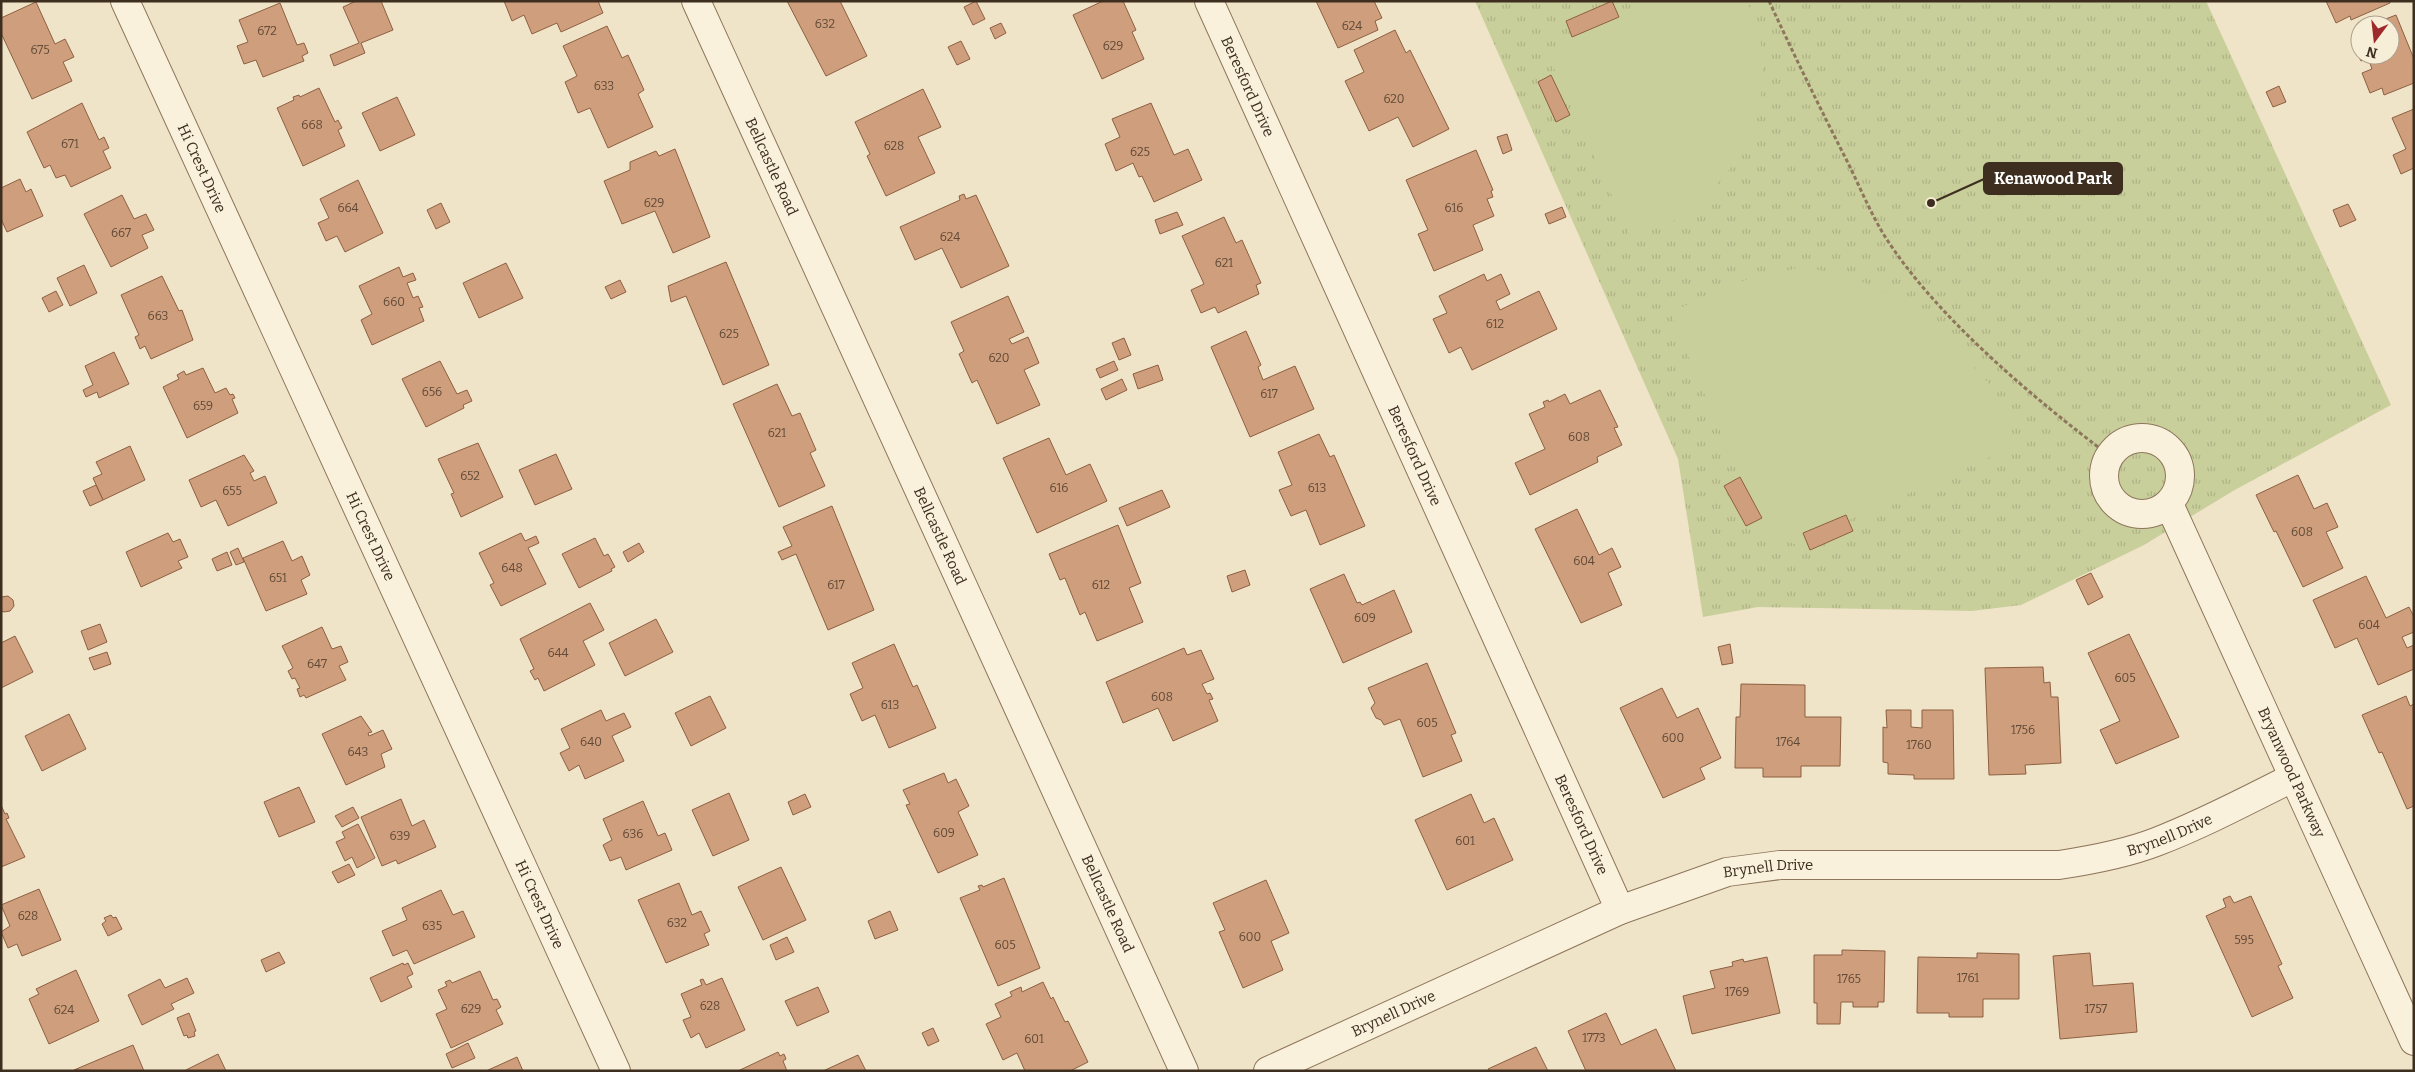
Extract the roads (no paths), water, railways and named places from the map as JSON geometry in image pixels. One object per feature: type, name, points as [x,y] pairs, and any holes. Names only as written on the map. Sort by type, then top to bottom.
[{"type":"street","name":"Hi Crest Drive","points":[[125,1],[616,1071]]},
{"type":"street","name":"Bellcastle Road","points":[[696,1],[1184,1071]]},
{"type":"street","name":"Beresford Drive","points":[[1209,1],[1620,910]]},
{"type":"street","points":[[2142,438],[2156,440],[2167,447],[2175,457],[2180,469],[2180,481],[2176,494],[2168,504],[2159,511],[2147,514],[2134,514],[2123,509],[2107,491],[2104,479],[2105,467],[2110,456],[2118,446],[2130,440],[2142,438]]},
{"type":"street","name":"Bryanwood Parkway","points":[[2168,504],[2414,1042]]},
{"type":"street","name":"Brynell Drive","points":[[1268,1071],[1620,910],[1651,897],[1727,872],[1780,865],[2059,865],[2105,858],[2165,838],[2292,778]]},
{"type":"place","name":"Kenawood Park","points":[[1931,203]]}]
